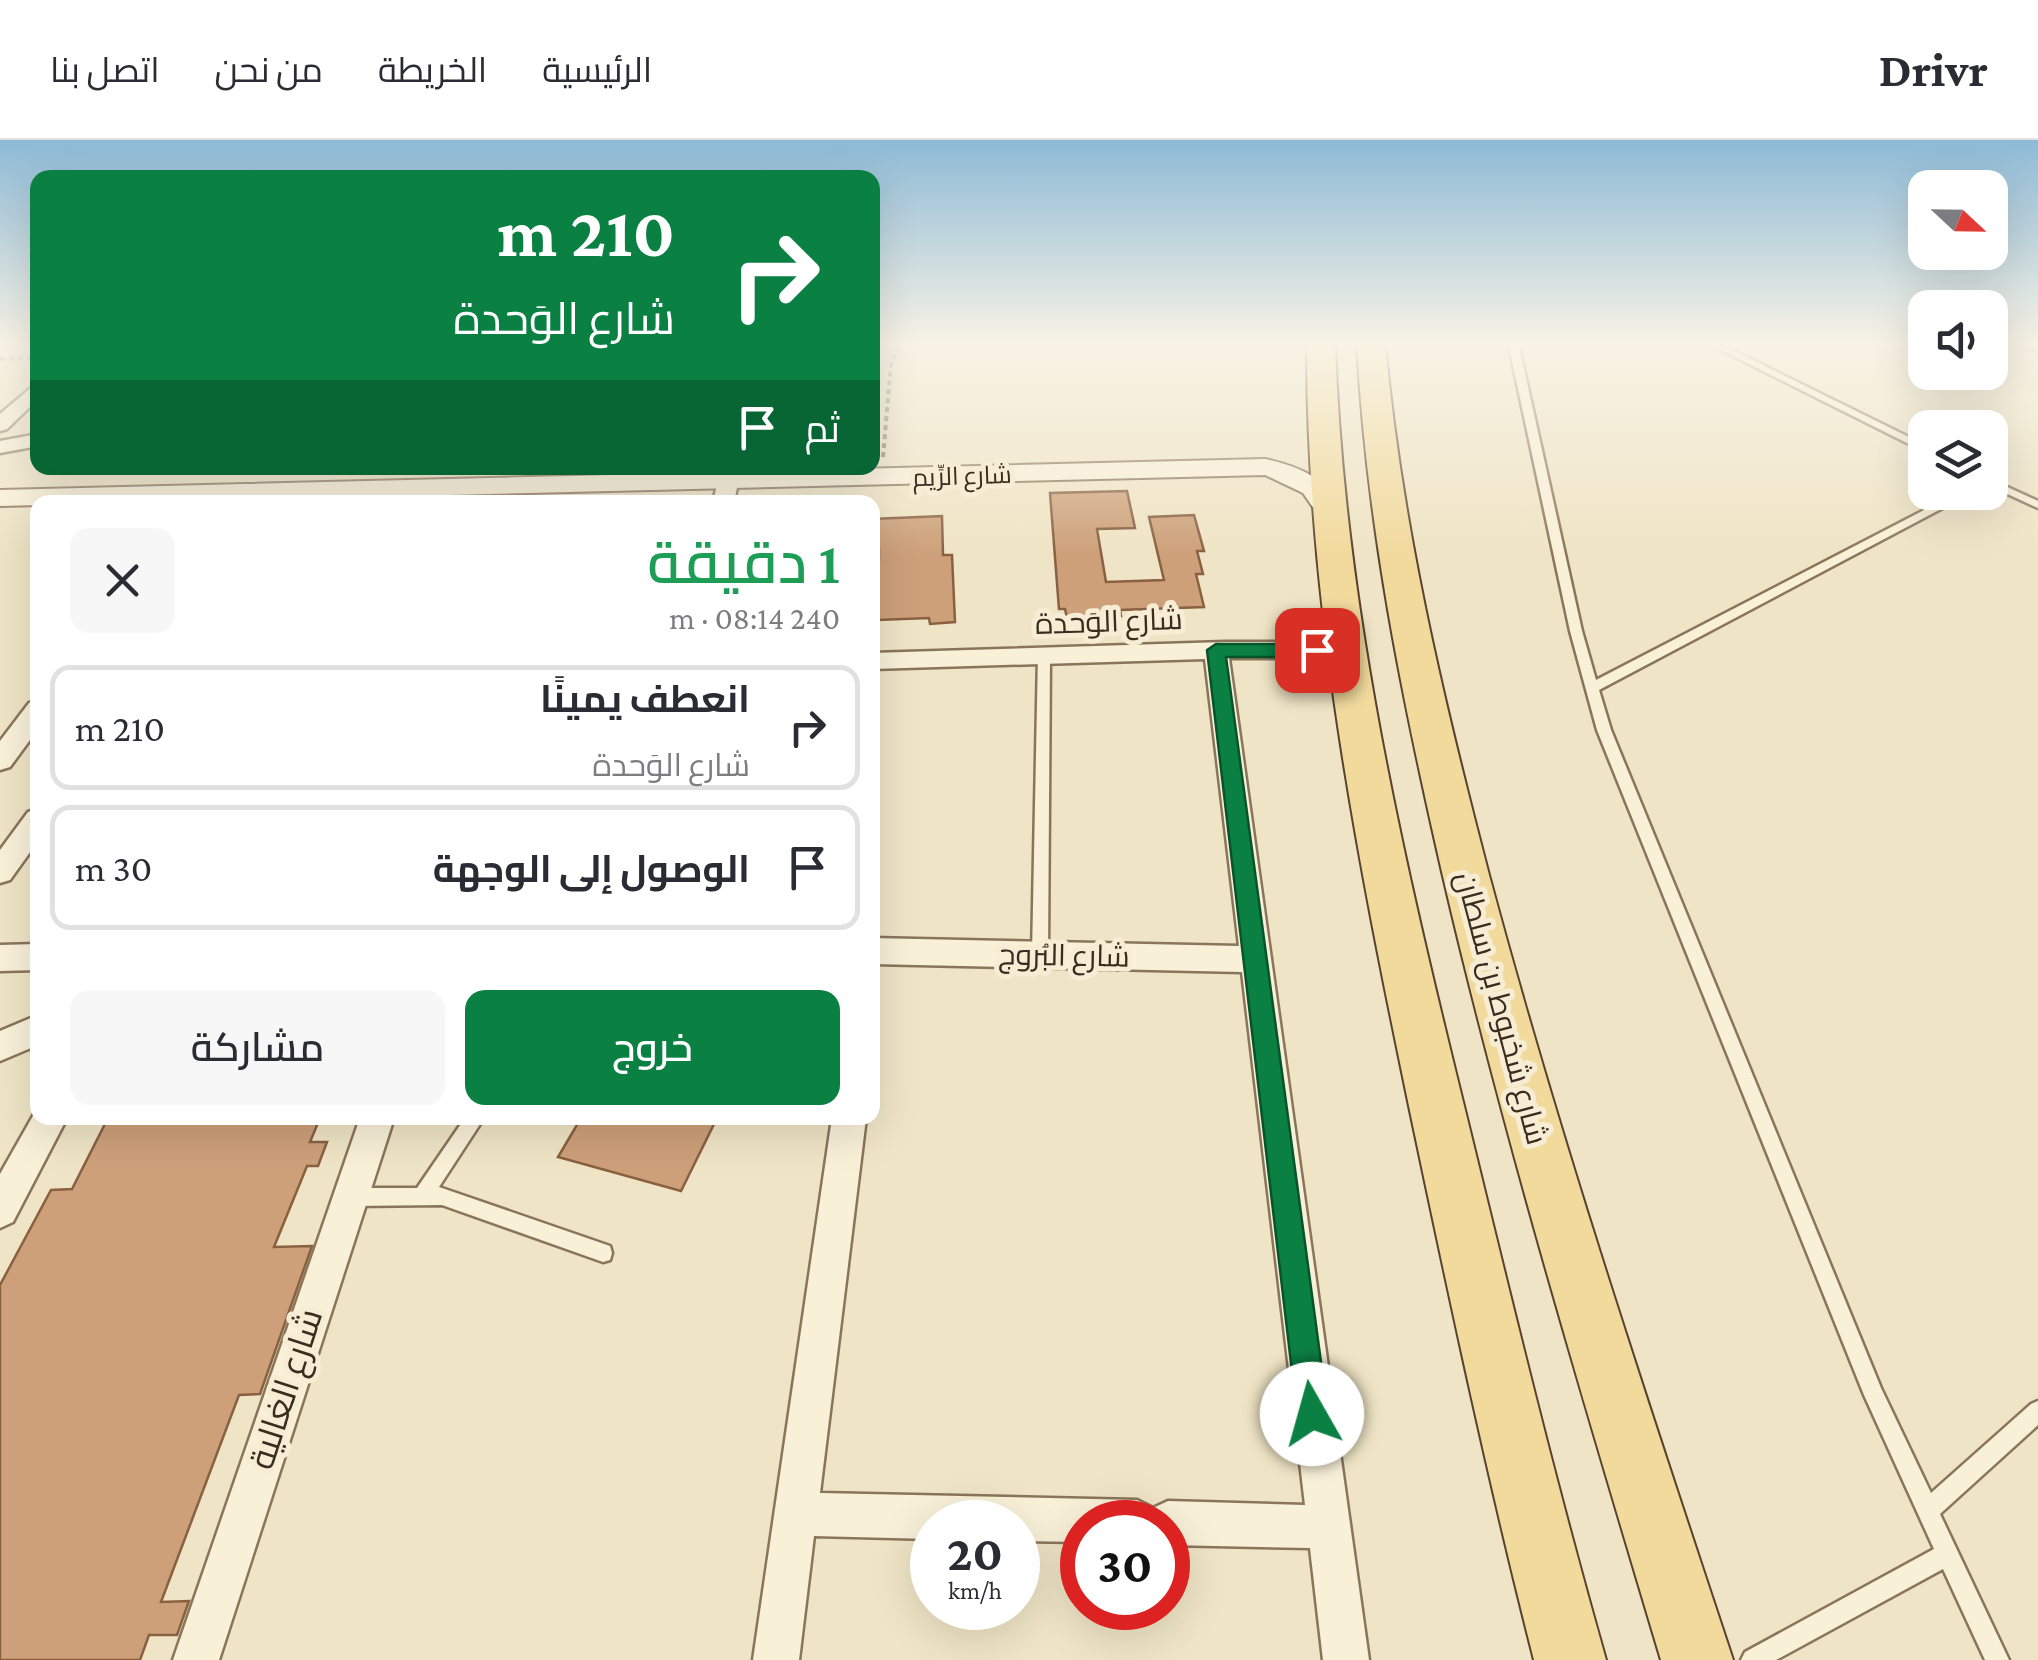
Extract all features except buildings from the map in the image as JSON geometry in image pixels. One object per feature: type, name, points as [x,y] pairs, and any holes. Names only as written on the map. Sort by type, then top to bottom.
[{"type":"main road","points":[[1322,413],[1347,650],[1398,941],[1523,1487],[1570,1660]]},
{"type":"main road","points":[[1354,413],[1363,480],[1392,532]]},
{"type":"main road","name":"شارع شخبوط بن سلطان","points":[[1379,413],[1392,532],[1433,738],[1482,944],[1564,1234],[1696,1660]]},
{"type":"street","name":"شارع الرِّيم","points":[[156,495],[1264,468],[1304,452],[1319,437],[1322,413]]},
{"type":"street","points":[[0,447],[30,441]]},
{"type":"street","name":"شارع الرِّيم","points":[[1264,468],[1308,483],[1324,498],[1330,514]]},
{"type":"street","name":"شارع الرِّيم","points":[[0,498],[30,497]]},
{"type":"street","points":[[1216,650],[1346,1660]]},
{"type":"street","name":"شارع الوَحدة","points":[[880,661],[1216,650],[1347,650]]},
{"type":"street","points":[[0,760],[30,725]]},
{"type":"street","points":[[0,872],[30,830]]},
{"type":"street","name":"شارع البُروج","points":[[880,951],[1255,959]]},
{"type":"street","points":[[0,958],[30,957]]},
{"type":"street","points":[[0,1048],[30,1033]]},
{"type":"street","points":[[0,1210],[46,1125]]},
{"type":"street","name":"شارع الغالية","points":[[196,1660],[375,1125]]},
{"type":"street","points":[[776,1660],[848,1125]]},
{"type":"street","points":[[795,1514],[1060,1520]]},
{"type":"street","points":[[1190,1524],[1326,1528]]},
{"type":"lane","points":[[1529,413],[1576,630],[1604,730],[1874,1395],[1997,1660]]},
{"type":"lane","points":[[1851,413],[1908,442]]},
{"type":"lane","points":[[2008,491],[2038,506]]},
{"type":"lane","points":[[1592,688],[1933,510]]},
{"type":"lane","points":[[1040,954],[1044,656]]},
{"type":"lane","points":[[423,1195],[470,1125]]},
{"type":"lane","points":[[350,1197],[423,1195],[457,1200],[603,1253]]},
{"type":"lane","points":[[1927,1511],[2038,1411]]},
{"type":"lane","points":[[1753,1660],[1948,1554]]},
{"type":"path","points":[[885,413],[882,438],[885,478]]},
{"type":"route","points":[[1312,1414],[1216,650],[1317,650]]}]
